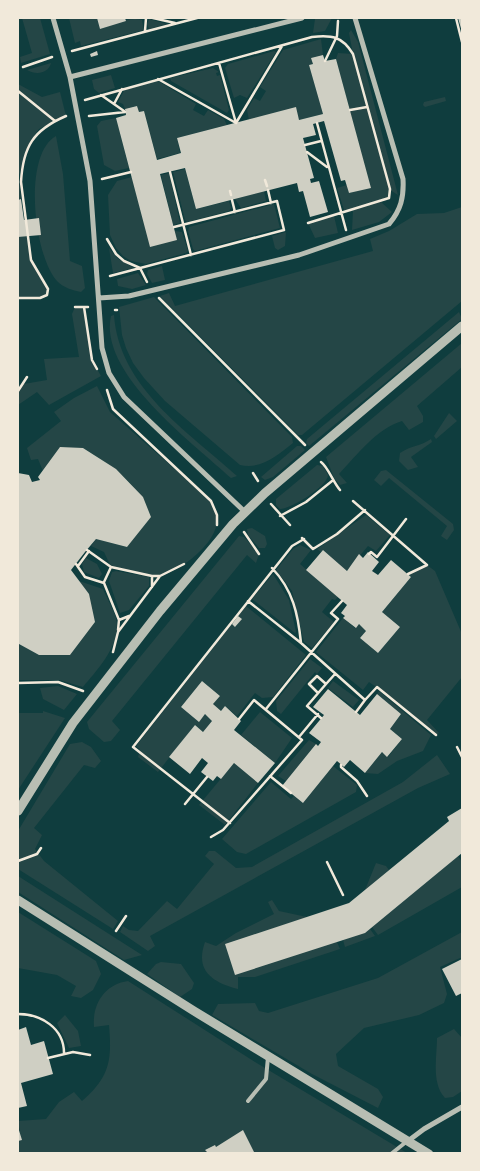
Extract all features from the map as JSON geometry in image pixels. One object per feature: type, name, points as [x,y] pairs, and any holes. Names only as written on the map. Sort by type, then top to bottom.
[{"type":"street","points":[[53,18],[70,77],[90,181],[102,348],[109,372],[124,397],[245,512]]},
{"type":"street","points":[[70,77],[302,18]]},
{"type":"street","points":[[99,298],[129,296],[154,291],[299,255],[390,224],[402,202],[403,179],[355,18]]},
{"type":"street","points":[[18,811],[73,723],[177,590],[245,512],[462,326]]},
{"type":"street","points":[[18,900],[429,1154]]},
{"type":"street","points":[[408,1141],[462,1106]]},
{"type":"lane","points":[[248,1101],[266,1079],[268,1056]]},
{"type":"lane","points":[[391,1154],[408,1141]]},
{"type":"path","points":[[146,18],[146,31]]},
{"type":"path","points":[[153,18],[176,23]]},
{"type":"path","points":[[72,51],[197,18]]},
{"type":"path","points":[[456,18],[462,42]]},
{"type":"path","points":[[325,61],[337,36],[338,21]]},
{"type":"path","points":[[86,100],[312,37],[337,36],[346,42],[353,54],[390,189],[389,198],[308,224]]},
{"type":"path","points":[[236,123],[283,45]]},
{"type":"path","points":[[23,67],[52,57]]},
{"type":"path","points":[[219,63],[236,123]]},
{"type":"path","points":[[158,79],[236,123]]},
{"type":"path","points":[[114,104],[122,89]]},
{"type":"path","points":[[18,91],[55,121]]},
{"type":"path","points":[[90,116],[125,112],[101,95]]},
{"type":"path","points":[[350,110],[381,104]]},
{"type":"path","points":[[18,298],[40,298],[47,294],[48,289],[31,260],[21,182],[24,160],[31,140],[39,130],[66,116]]},
{"type":"path","points":[[317,123],[348,239]]},
{"type":"path","points":[[305,145],[321,141]]},
{"type":"path","points":[[307,152],[328,168]]},
{"type":"path","points":[[18,161],[24,160]]},
{"type":"path","points":[[102,179],[131,172]]},
{"type":"path","points":[[170,172],[191,255]]},
{"type":"path","points":[[265,180],[267,186]]},
{"type":"path","points":[[268,190],[271,202]]},
{"type":"path","points":[[232,200],[235,212]]},
{"type":"path","points":[[110,276],[284,230],[277,201],[174,228]]},
{"type":"path","points":[[107,239],[116,254],[124,261],[140,268],[148,282]]},
{"type":"path","points":[[158,297],[308,448]]},
{"type":"path","points":[[75,307],[86,307],[92,360],[101,376]]},
{"type":"path","points":[[18,391],[27,377]]},
{"type":"path","points":[[106,387],[114,409],[211,501],[217,515],[214,531]]},
{"type":"path","points":[[321,462],[325,464],[332,481],[340,490]]},
{"type":"path","points":[[253,472],[258,481]]},
{"type":"path","points":[[280,516],[306,502],[332,481]]},
{"type":"path","points":[[353,501],[427,566],[408,574]]},
{"type":"path","points":[[271,504],[290,525]]},
{"type":"path","points":[[216,510],[221,513]]},
{"type":"path","points":[[230,823],[133,746],[292,546],[303,538],[313,548],[337,534],[365,510]]},
{"type":"path","points":[[369,554],[371,552],[377,557],[406,518]]},
{"type":"path","points":[[244,532],[259,554]]},
{"type":"path","points":[[104,582],[85,577],[77,565],[88,550],[111,567],[152,576],[160,576],[191,561]]},
{"type":"path","points":[[111,567],[104,582],[119,620],[111,659]]},
{"type":"path","points":[[273,569],[286,585],[292,597],[301,644]]},
{"type":"path","points":[[152,576],[152,587]]},
{"type":"path","points":[[118,632],[160,576]]},
{"type":"path","points":[[266,710],[338,620],[331,613],[342,600]]},
{"type":"path","points":[[248,601],[312,653],[365,700]]},
{"type":"path","points":[[119,620],[131,615]]},
{"type":"path","points":[[322,718],[307,706],[335,674]]},
{"type":"path","points":[[318,693],[309,684],[317,676],[326,684]]},
{"type":"path","points":[[18,683],[58,682],[82,691]]},
{"type":"path","points":[[78,697],[88,684]]},
{"type":"path","points":[[356,712],[376,687],[436,735]]},
{"type":"path","points":[[211,837],[224,830],[302,740],[254,700],[239,719]]},
{"type":"path","points":[[299,737],[318,714]]},
{"type":"path","points":[[456,747],[462,757]]},
{"type":"path","points":[[136,755],[139,751]]},
{"type":"path","points":[[341,765],[367,796]]},
{"type":"path","points":[[270,776],[291,793]]},
{"type":"path","points":[[185,804],[207,777]]},
{"type":"path","points":[[18,861],[37,854],[41,848]]},
{"type":"path","points":[[327,862],[343,895]]},
{"type":"path","points":[[116,931],[126,916]]},
{"type":"path","points":[[18,1014],[32,1014],[54,1026],[64,1047],[64,1053]]},
{"type":"path","points":[[48,1058],[64,1053],[90,1055]]},
{"type":"shaded area","points":[[22,18],[40,18],[50,54],[21,63],[20,57],[32,53]]},
{"type":"shaded area","points":[[69,18],[97,18],[100,29],[127,20],[137,19],[142,20],[144,30],[81,46],[80,41],[75,43]]},
{"type":"shaded area","points":[[332,18],[325,31],[313,33],[315,19]]},
{"type":"shaded area","points":[[149,19],[167,24],[149,29],[147,24]]},
{"type":"shaded area","points":[[351,30],[358,42],[398,195],[390,190],[389,198],[381,202],[392,212],[379,222],[352,230],[353,211],[345,213],[337,188],[347,185],[349,193],[370,187],[336,59],[338,53],[353,54],[349,33]]},
{"type":"shaded area","points":[[321,39],[323,55],[312,58],[313,64],[309,65],[323,114],[299,120],[249,120],[247,110],[254,98],[260,101],[266,91],[260,87],[283,50]]},
{"type":"shaded area","points":[[276,52],[247,98],[240,95],[234,98],[225,68],[228,64]]},
{"type":"shaded area","points":[[51,63],[47,69],[41,72],[34,73],[27,70]]},
{"type":"shaded area","points":[[213,68],[219,72],[216,73],[217,76],[220,75],[229,110],[227,113],[171,81],[170,78]]},
{"type":"shaded area","points":[[111,75],[115,88],[99,93],[94,89],[92,80]]},
{"type":"shaded area","points":[[158,81],[196,104],[193,110],[204,116],[208,110],[224,119],[227,125],[177,138],[180,153],[157,159],[144,111],[139,112],[137,106],[125,109],[123,104],[118,102],[125,89]]},
{"type":"shaded area","points":[[18,84],[42,97],[60,92],[66,116],[39,129],[31,140],[19,175],[21,199],[18,200]]},
{"type":"shaded area","points":[[445,97],[446,101],[425,107],[423,105],[424,102]]},
{"type":"shaded area","points":[[116,118],[129,168],[115,171],[104,165],[97,126],[101,121]]},
{"type":"shaded area","points":[[56,136],[63,174],[70,261],[82,266],[85,288],[81,292],[65,287],[57,281],[49,268],[42,250],[38,229],[35,184],[39,163],[45,147]]},
{"type":"shaded area","points":[[185,169],[196,209],[229,201],[231,208],[229,211],[187,222],[173,172]]},
{"type":"shaded area","points":[[169,173],[180,223],[173,225],[161,175]]},
{"type":"shaded area","points":[[132,177],[175,231],[182,232],[188,251],[186,253],[146,264],[131,261],[116,248],[110,235],[108,195],[117,181]]},
{"type":"shaded area","points":[[264,191],[266,201],[241,208],[235,199]]},
{"type":"shaded area","points":[[274,204],[280,228],[195,251],[193,249],[188,231],[189,227]]},
{"type":"shaded area","points":[[462,207],[462,301],[302,435],[298,435],[160,296],[169,293],[175,306],[373,251],[370,239],[389,231],[417,214],[444,213]]},
{"type":"shaded area","points":[[334,216],[338,233],[315,238],[308,223]]},
{"type":"shaded area","points":[[286,232],[285,246],[278,250],[275,248],[272,236]]},
{"type":"shaded area","points":[[18,237],[27,237],[31,260],[48,289],[47,295],[40,298],[18,298]]},
{"type":"shaded area","points":[[109,248],[117,258],[134,268],[113,273]]},
{"type":"shaded area","points":[[162,266],[165,280],[152,283],[147,274],[148,270]]},
{"type":"shaded area","points":[[138,273],[146,285],[132,289],[118,286],[117,279]]},
{"type":"shaded area","points":[[154,297],[292,437],[293,443],[275,457],[262,463],[248,466],[240,465],[165,401],[133,363],[122,335],[119,307]]},
{"type":"shaded area","points":[[75,307],[84,307],[92,360],[101,376],[49,405],[37,392],[18,405],[18,385],[47,380],[44,359],[79,357],[72,314]]},
{"type":"shaded area","points":[[459,312],[462,319],[309,446],[306,443],[307,439]]},
{"type":"shaded area","points":[[114,315],[119,341],[128,364],[142,386],[177,424],[237,476],[231,478],[194,446],[152,405],[133,383],[119,360],[111,338],[111,316]]},
{"type":"shaded area","points":[[462,343],[462,367],[417,406],[423,416],[423,422],[409,430],[402,421],[375,436],[339,474],[347,483],[340,485],[334,478],[326,457]]},
{"type":"shaded area","points":[[97,386],[110,412],[211,501],[216,512],[217,525],[207,544],[189,561],[169,573],[154,577],[111,567],[104,552],[91,546],[96,539],[127,547],[151,517],[139,494],[114,469],[83,448],[43,471],[38,459],[31,460],[27,448],[61,421],[54,412],[74,398]]},
{"type":"shaded area","points":[[449,413],[457,421],[436,439],[434,436]]},
{"type":"shaded area","points":[[431,439],[432,442],[411,457],[418,467],[408,470],[399,461],[400,453]]},
{"type":"shaded area","points":[[297,446],[301,446],[305,450],[273,477],[265,480],[261,477]]},
{"type":"shaded area","points":[[317,465],[323,466],[328,475],[322,485],[300,501],[280,509],[276,505],[276,499]]},
{"type":"shaded area","points":[[386,470],[453,524],[454,530],[447,540],[441,536],[447,526],[389,478],[381,486],[374,480],[381,471]]},
{"type":"shaded area","points":[[366,515],[390,535],[376,551],[368,546],[347,571],[323,550],[321,552],[317,549]]},
{"type":"shaded area","points":[[252,528],[265,536],[267,544],[265,548],[259,548],[248,535],[247,529]]},
{"type":"shaded area","points":[[239,536],[244,537],[259,554],[256,563],[247,555],[112,721],[120,730],[111,741],[104,742],[89,729],[87,722]]},
{"type":"shaded area","points":[[300,545],[311,550],[300,564],[338,597],[335,600],[332,599],[322,612],[334,622],[312,648],[304,642],[292,591],[276,570],[293,549]]},
{"type":"shaded area","points":[[86,558],[97,564],[102,574],[99,578],[84,572],[82,564]]},
{"type":"shaded area","points":[[427,565],[435,571],[462,634],[462,677],[427,720],[439,733],[436,735],[369,682],[363,690],[316,652],[343,618],[355,628],[359,624],[366,631],[360,638],[378,653],[400,627],[382,612],[411,577],[408,574]]},
{"type":"shaded area","points":[[116,571],[149,577],[149,586],[129,610],[120,613],[109,581],[112,572]]},
{"type":"shaded area","points":[[273,574],[289,600],[295,633],[252,599]]},
{"type":"shaded area","points":[[79,581],[103,589],[115,615],[117,628],[112,647],[107,656],[83,687],[59,680],[18,680],[19,644],[39,655],[70,655],[95,622]]},
{"type":"shaded area","points":[[246,606],[306,655],[273,697],[262,698],[255,693],[237,716],[225,706],[221,711],[213,704],[220,696],[202,681],[181,707],[198,721],[205,714],[212,721],[203,732],[195,725],[158,772],[138,757],[140,750],[136,746],[232,624],[236,627],[241,619],[238,616]]},
{"type":"shaded area","points":[[310,659],[322,668],[317,674],[315,672],[281,714],[277,711],[276,701]]},
{"type":"shaded area","points":[[333,681],[359,700],[353,707],[328,688]]},
{"type":"shaded area","points":[[58,686],[77,694],[64,710],[43,699],[40,688]]},
{"type":"shaded area","points":[[379,691],[431,735],[423,751],[397,761],[378,774],[365,773],[382,752],[388,757],[402,739],[390,729],[401,714],[377,694]]},
{"type":"shaded area","points":[[43,711],[65,718],[18,790],[18,713],[43,713]]},
{"type":"shaded area","points":[[260,712],[292,738],[275,763],[241,735]]},
{"type":"shaded area","points":[[309,740],[316,744],[286,781],[278,776]]},
{"type":"shaded area","points":[[82,742],[91,747],[101,761],[95,768],[84,765],[34,828],[42,835],[35,849],[44,861],[118,921],[113,929],[18,869],[18,831],[70,744]]},
{"type":"shaded area","points":[[437,755],[450,774],[418,788],[150,936],[155,946],[148,951],[120,932],[123,926],[129,930],[138,931],[167,901],[177,909],[214,864],[205,856],[209,851],[215,851],[236,868],[252,867],[403,782]]},
{"type":"shaded area","points":[[234,763],[258,783],[225,825],[199,805]]},
{"type":"shaded area","points":[[333,766],[357,785],[356,792],[246,854],[237,852],[222,839],[271,782],[291,799],[294,796],[303,803]]},
{"type":"shaded area","points":[[458,856],[462,862],[462,887],[378,935],[372,927]]},
{"type":"shaded area","points":[[376,863],[386,866],[389,870],[365,890]]},
{"type":"shaded area","points":[[18,876],[142,955],[124,960],[18,892]]},
{"type":"shaded area","points":[[272,900],[279,911],[307,917],[337,942],[340,949],[255,977],[238,977],[238,989],[220,983],[204,967],[202,952],[205,942],[216,946],[236,933],[274,914],[268,902]]},
{"type":"shaded area","points":[[18,912],[96,961],[101,974],[93,990],[81,998],[71,996],[76,986],[57,975],[18,968]]},
{"type":"shaded area","points":[[370,929],[375,936],[345,947],[343,940]]},
{"type":"shaded area","points":[[462,932],[462,959],[460,958],[440,967],[447,994],[444,1003],[419,1015],[364,1028],[336,1054],[338,1066],[378,1089],[383,1097],[378,1108],[312,1074],[212,1015],[218,1004],[255,1003],[259,1011],[268,1013],[378,978]]},
{"type":"shaded area","points":[[161,962],[181,964],[194,983],[192,989],[180,997],[147,974],[156,964]]},
{"type":"shaded area","points":[[128,981],[255,1062],[407,1153],[18,1154],[18,1141],[21,1139],[18,1121],[46,1119],[59,1102],[74,1092],[82,1101],[104,1076],[110,1048],[109,1025],[94,1027],[95,1011],[98,1003],[107,991],[113,986]]},
{"type":"shaded area","points":[[65,1015],[78,1031],[81,1046],[69,1048],[57,1023]]},
{"type":"shaded area","points":[[454,1029],[462,1038],[462,1091],[453,1097],[445,1098],[436,1077],[437,1038]]},
{"type":"building","points":[[97,18],[125,18],[126,21],[100,29]]},
{"type":"building","points":[[458,18],[462,18],[462,32]]},
{"type":"building","points":[[97,51],[98,55],[91,57],[90,54]]},
{"type":"building","points":[[323,55],[325,61],[336,59],[371,188],[349,193],[345,180],[341,181],[324,121],[313,124],[316,135],[303,138],[314,178],[310,179],[311,183],[319,181],[328,212],[310,217],[303,191],[299,192],[297,183],[196,209],[185,168],[160,174],[177,240],[150,247],[116,118],[126,115],[125,109],[137,106],[139,112],[144,111],[157,160],[181,153],[177,138],[296,107],[299,120],[323,114],[309,65],[313,64],[311,58]]},
{"type":"building","points":[[21,199],[24,220],[39,218],[41,235],[18,237],[18,200]]},
{"type":"building","points":[[60,447],[83,448],[116,469],[143,497],[151,517],[127,547],[96,539],[85,552],[71,570],[89,594],[95,622],[70,655],[39,655],[18,645],[18,473],[29,475],[32,482],[40,480],[38,477]]},
{"type":"building","points":[[323,550],[347,571],[359,554],[363,558],[368,552],[379,562],[372,571],[378,575],[391,560],[411,577],[382,612],[400,627],[378,653],[360,638],[366,631],[359,624],[356,628],[343,618],[345,616],[341,613],[347,605],[306,570]]},
{"type":"building","points":[[238,616],[242,619],[235,627],[232,624]]},
{"type":"building","points":[[202,681],[220,696],[213,704],[221,711],[225,706],[241,721],[234,730],[275,763],[258,783],[234,763],[221,779],[217,776],[213,781],[201,772],[208,763],[202,758],[190,774],[169,757],[195,725],[203,732],[212,721],[205,714],[199,722],[181,707]]},
{"type":"building","points":[[328,689],[360,715],[377,694],[401,714],[390,729],[402,739],[387,757],[382,752],[365,773],[350,760],[344,767],[337,761],[303,803],[282,786],[316,744],[318,746],[321,742],[309,733],[324,715],[313,707]]},
{"type":"building","points":[[462,808],[462,853],[365,933],[235,975],[225,944],[349,903],[449,821],[447,817]]},
{"type":"building","points":[[462,959],[462,993],[456,996],[442,969]]},
{"type":"building","points":[[26,1027],[31,1045],[44,1041],[53,1074],[21,1083],[27,1106],[18,1108],[18,1030]]},
{"type":"building","points":[[18,1127],[22,1140],[18,1141]]},
{"type":"building","points":[[243,1130],[255,1154],[203,1154],[207,1152],[205,1150],[215,1145],[216,1147]]}]
